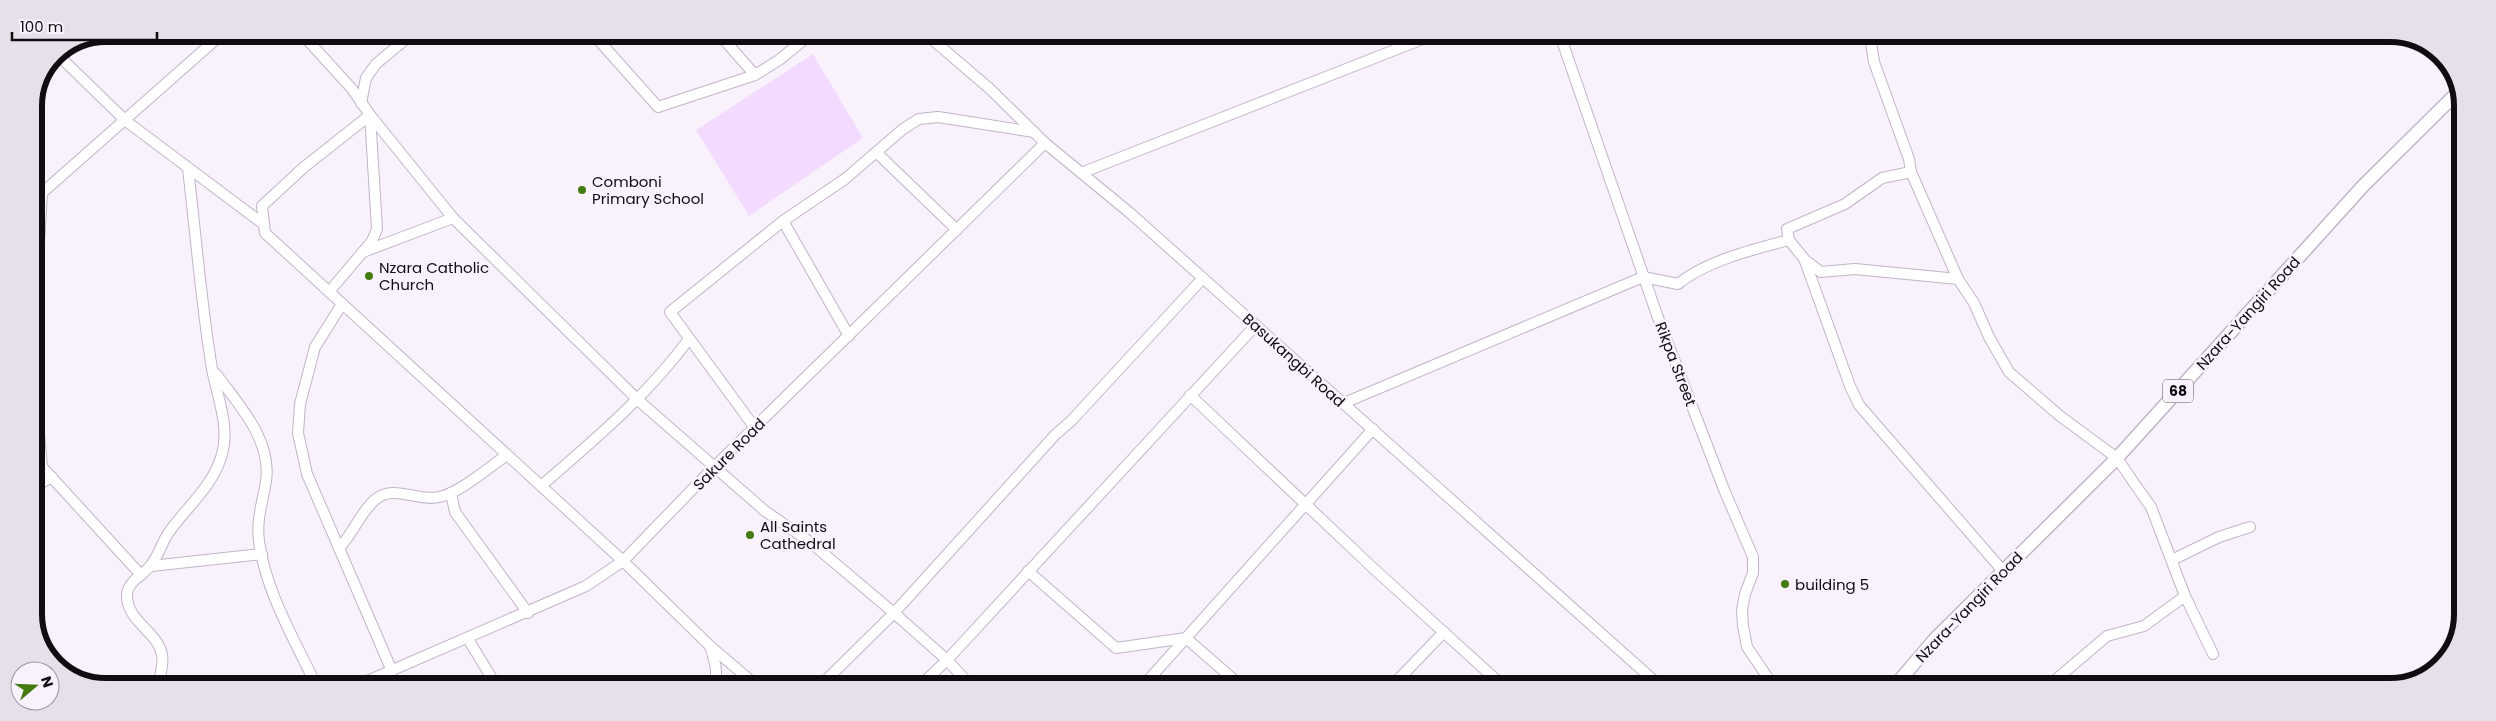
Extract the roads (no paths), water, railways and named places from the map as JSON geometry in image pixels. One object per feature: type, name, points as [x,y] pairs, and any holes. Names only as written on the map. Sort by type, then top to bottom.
[{"type":"main road","name":"Nzara-Yangiri Road","points":[[1902,678],[1934,639],[2117,458],[2363,186],[2452,98]]},
{"type":"street","points":[[43,193],[213,42]]},
{"type":"street","points":[[309,42],[352,89],[370,115],[453,218],[638,400],[765,511],[810,542],[894,613],[948,660],[964,678]]},
{"type":"street","points":[[361,103],[366,78],[376,64],[402,42]]},
{"type":"street","points":[[601,42],[658,107],[755,75],[780,60],[801,42]]},
{"type":"street","points":[[726,42],[755,75]]},
{"type":"street","name":"Basukangbi Road","points":[[936,42],[990,89],[1045,143],[1203,278],[1651,678]]},
{"type":"street","points":[[1081,173],[1415,42]]},
{"type":"street","name":"Rikpa Street","points":[[1562,42],[1643,277],[1725,492],[1754,557],[1752,573],[1742,610],[1746,648],[1768,678]]},
{"type":"street","points":[[1871,42],[1874,62],[1909,158],[1911,172],[1958,279],[1974,303],[1989,337],[2009,372],[2060,416],[2117,458],[2150,508],[2185,596],[2213,654]]},
{"type":"street","points":[[63,60],[126,121],[262,223]]},
{"type":"street","points":[[370,115],[304,168],[262,206],[262,223],[265,233],[748,678]]},
{"type":"street","points":[[329,292],[372,241],[377,229],[370,115]]},
{"type":"street","points":[[754,428],[670,312],[783,221],[845,180],[903,129],[919,119],[938,117],[1034,132]]},
{"type":"street","name":"Sakure Road","points":[[375,678],[528,613],[586,586],[623,561],[714,467],[1045,143]]},
{"type":"street","points":[[877,153],[956,230]]},
{"type":"street","points":[[159,678],[162,655],[157,642],[138,623],[130,608],[127,592],[141,574],[151,566],[168,533],[203,490],[219,465],[223,452],[224,418],[212,369],[188,169]]},
{"type":"street","points":[[1911,172],[1882,178],[1845,204],[1786,229],[1789,240],[1805,260],[1821,272],[1855,269],[1958,279]]},
{"type":"street","points":[[361,253],[453,218]]},
{"type":"street","points":[[783,221],[849,336]]},
{"type":"street","points":[[1344,404],[1643,277],[1678,284],[1690,274],[1752,250],[1789,240]]},
{"type":"street","points":[[1805,260],[1850,386],[1859,405],[2003,571]]},
{"type":"street","points":[[828,678],[894,613],[1055,435],[1072,420],[1203,278]]},
{"type":"street","points":[[342,304],[315,347],[300,404],[298,433],[307,474],[392,671]]},
{"type":"street","points":[[929,678],[948,660],[1256,325]]},
{"type":"street","points":[[541,486],[638,400],[689,339]]},
{"type":"street","points":[[212,369],[248,417],[262,444],[267,463],[266,481],[258,516],[259,541],[274,594],[313,678]]},
{"type":"street","points":[[1190,395],[1306,505],[1494,678]]},
{"type":"street","points":[[1150,678],[1373,429]]},
{"type":"street","points":[[340,548],[377,498],[400,492],[420,498],[439,498],[451,493],[507,455]]},
{"type":"street","points":[[43,468],[141,574]]},
{"type":"street","points":[[43,482],[52,477]]},
{"type":"street","points":[[451,493],[455,512],[528,613]]},
{"type":"street","points":[[2172,560],[2219,537],[2250,527]]},
{"type":"street","points":[[151,566],[262,554]]},
{"type":"street","points":[[1028,571],[1116,648],[1186,638],[1232,678]]},
{"type":"street","points":[[2058,678],[2107,636],[2144,626],[2185,596]]},
{"type":"street","points":[[1400,678],[1444,632]]},
{"type":"street","points":[[468,639],[492,678]]},
{"type":"street","points":[[710,645],[715,663],[716,678]]},
{"type":"place","name":"Comboni Primary School","points":[[582,190]]},
{"type":"place","name":"Nzara Catholic Church","points":[[369,276]]},
{"type":"place","name":"All Saints Cathedral","points":[[750,535]]},
{"type":"place","name":"building 5","points":[[1785,584]]}]
